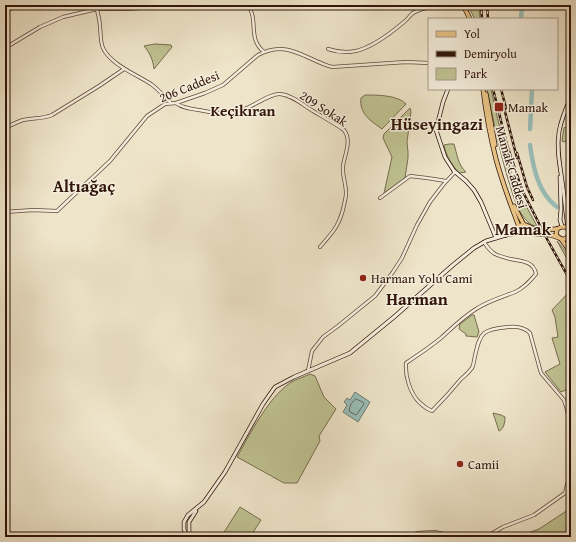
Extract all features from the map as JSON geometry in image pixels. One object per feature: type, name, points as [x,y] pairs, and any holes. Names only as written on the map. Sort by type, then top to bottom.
[{"type":"main road","points":[[5,11],[16,5]]},
{"type":"main road","points":[[463,5],[471,18]]},
{"type":"main road","points":[[448,90],[436,130],[445,156],[455,172],[474,190],[481,202],[496,238]]},
{"type":"main road","name":"Mamak Caddesi","points":[[484,90],[500,164],[513,205],[525,225],[536,230],[557,229]]},
{"type":"main road","name":"Mamak Caddesi","points":[[484,90],[496,158],[519,227]]},
{"type":"main road","points":[[568,229],[565,226],[562,226],[560,220],[560,169],[558,146],[559,132],[564,113],[571,97]]},
{"type":"main road","points":[[506,234],[524,233],[551,235],[560,239],[566,239],[570,236],[560,169]]},
{"type":"main road","points":[[188,537],[184,529],[184,522],[188,515],[204,502],[225,472],[263,404],[275,387],[294,376],[350,353],[474,248],[484,242],[506,234],[521,225],[525,225],[527,229],[524,233]]},
{"type":"main road","points":[[562,226],[557,229],[556,235],[571,253]]},
{"type":"main road","points":[[519,227],[520,231],[524,233]]},
{"type":"main road","points":[[188,537],[191,518],[198,508]]},
{"type":"street","points":[[248,5],[253,14],[255,39],[264,52]]},
{"type":"street","points":[[328,49],[338,52],[356,51],[364,48],[387,36],[407,20],[411,14],[440,5]]},
{"type":"street","points":[[5,48],[40,27],[62,17],[98,8],[124,9],[150,6]]},
{"type":"street","points":[[98,8],[101,42],[104,50],[124,69],[153,86],[171,103]]},
{"type":"street","name":"206 Caddesi","points":[[5,212],[33,210],[57,211],[110,161],[147,116],[165,104],[176,103],[223,85],[258,55],[264,52],[282,48],[292,50],[332,67],[406,62],[428,63]]},
{"type":"street","points":[[5,128],[23,120],[47,118],[124,69]]},
{"type":"street","name":"209 Sokak","points":[[176,103],[182,107],[196,110],[233,113],[250,107],[272,96],[282,94],[296,100],[344,130],[348,136],[348,142],[343,166],[346,196],[343,212],[339,224],[320,247]]},
{"type":"street","points":[[308,371],[312,351],[323,336],[338,326],[375,296],[402,258],[417,225],[430,202],[455,172]]},
{"type":"street","points":[[380,198],[410,176],[446,181]]},
{"type":"street","points":[[484,242],[488,249],[495,254],[510,259],[522,260],[533,266],[536,274],[527,284],[515,292],[501,296],[478,307],[461,319],[424,352],[406,363],[408,383],[413,394],[420,404],[432,411],[472,367],[478,341],[483,334],[496,328],[515,326],[528,330],[530,333],[541,373],[564,400],[571,427]]},
{"type":"street","points":[[479,537],[491,534],[503,527],[534,515],[565,494],[569,477],[571,450]]},
{"type":"street","points":[[417,533],[435,532],[456,537]]},
{"type":"street","points":[[423,533],[425,537]]},
{"type":"green space","points":[[473,5],[479,5],[480,18],[474,18],[470,10]]},
{"type":"green space","points":[[155,44],[171,45],[172,47],[154,69],[151,57],[144,46]]},
{"type":"green space","points":[[487,90],[491,90],[512,176],[519,193],[537,226],[529,223],[518,209],[499,145]]},
{"type":"green space","points":[[365,95],[393,97],[406,104],[382,129],[370,120],[364,113],[361,98]]},
{"type":"green space","points":[[410,108],[411,112],[407,142],[408,158],[405,178],[384,193],[392,157],[383,138],[384,134]]},
{"type":"green space","points":[[565,127],[571,133],[571,140],[563,142],[562,140]]},
{"type":"green space","points":[[454,144],[459,163],[466,172],[459,173],[454,167],[446,153],[444,145]]},
{"type":"green space","points":[[557,241],[571,258],[571,266]]},
{"type":"green space","points":[[571,290],[571,388],[561,392],[545,372],[560,364],[552,338],[558,337],[555,317],[552,310]]},
{"type":"green space","points":[[474,315],[479,332],[477,337],[466,336],[466,334],[459,329],[460,324]]},
{"type":"green space","points":[[310,374],[315,376],[324,397],[336,409],[319,436],[320,441],[297,483],[284,483],[237,457],[260,417],[274,398],[290,383]]},
{"type":"green space","points":[[493,413],[505,417],[503,427],[499,431]]},
{"type":"green space","points":[[240,507],[261,520],[250,537],[221,537]]},
{"type":"green space","points":[[571,508],[571,537],[517,537],[539,529]]},
{"type":"water","points":[[355,392],[370,402],[358,422],[343,412],[347,405],[344,402],[347,398],[350,400]]},
{"type":"waterway","points":[[521,18],[522,5]]},
{"type":"waterway","points":[[530,129],[532,90]]},
{"type":"waterway","points":[[530,145],[535,171],[541,187],[545,194],[557,207]]},
{"type":"railway","points":[[481,5],[482,18]]},
{"type":"railway","points":[[487,5],[488,18]]},
{"type":"railway","points":[[493,90],[507,145],[522,190],[571,282]]},
{"type":"railway","points":[[501,90],[506,108]]},
{"type":"railway","points":[[503,104],[517,158]]},
{"type":"railway","points":[[517,153],[527,187],[533,200]]},
{"type":"place","name":"Mamak","points":[[499,107]]},
{"type":"place","name":"Harman Yolu Cami","points":[[363,278]]},
{"type":"place","name":"Camii","points":[[460,464]]},
{"type":"district","name":"Keçikıran","points":[[243,111]]},
{"type":"district","name":"Hüseyingazi","points":[[437,124]]},
{"type":"district","name":"Altıağaç","points":[[84,186]]},
{"type":"district","name":"Mamak","points":[[523,229]]},
{"type":"district","name":"Harman","points":[[417,299]]}]
